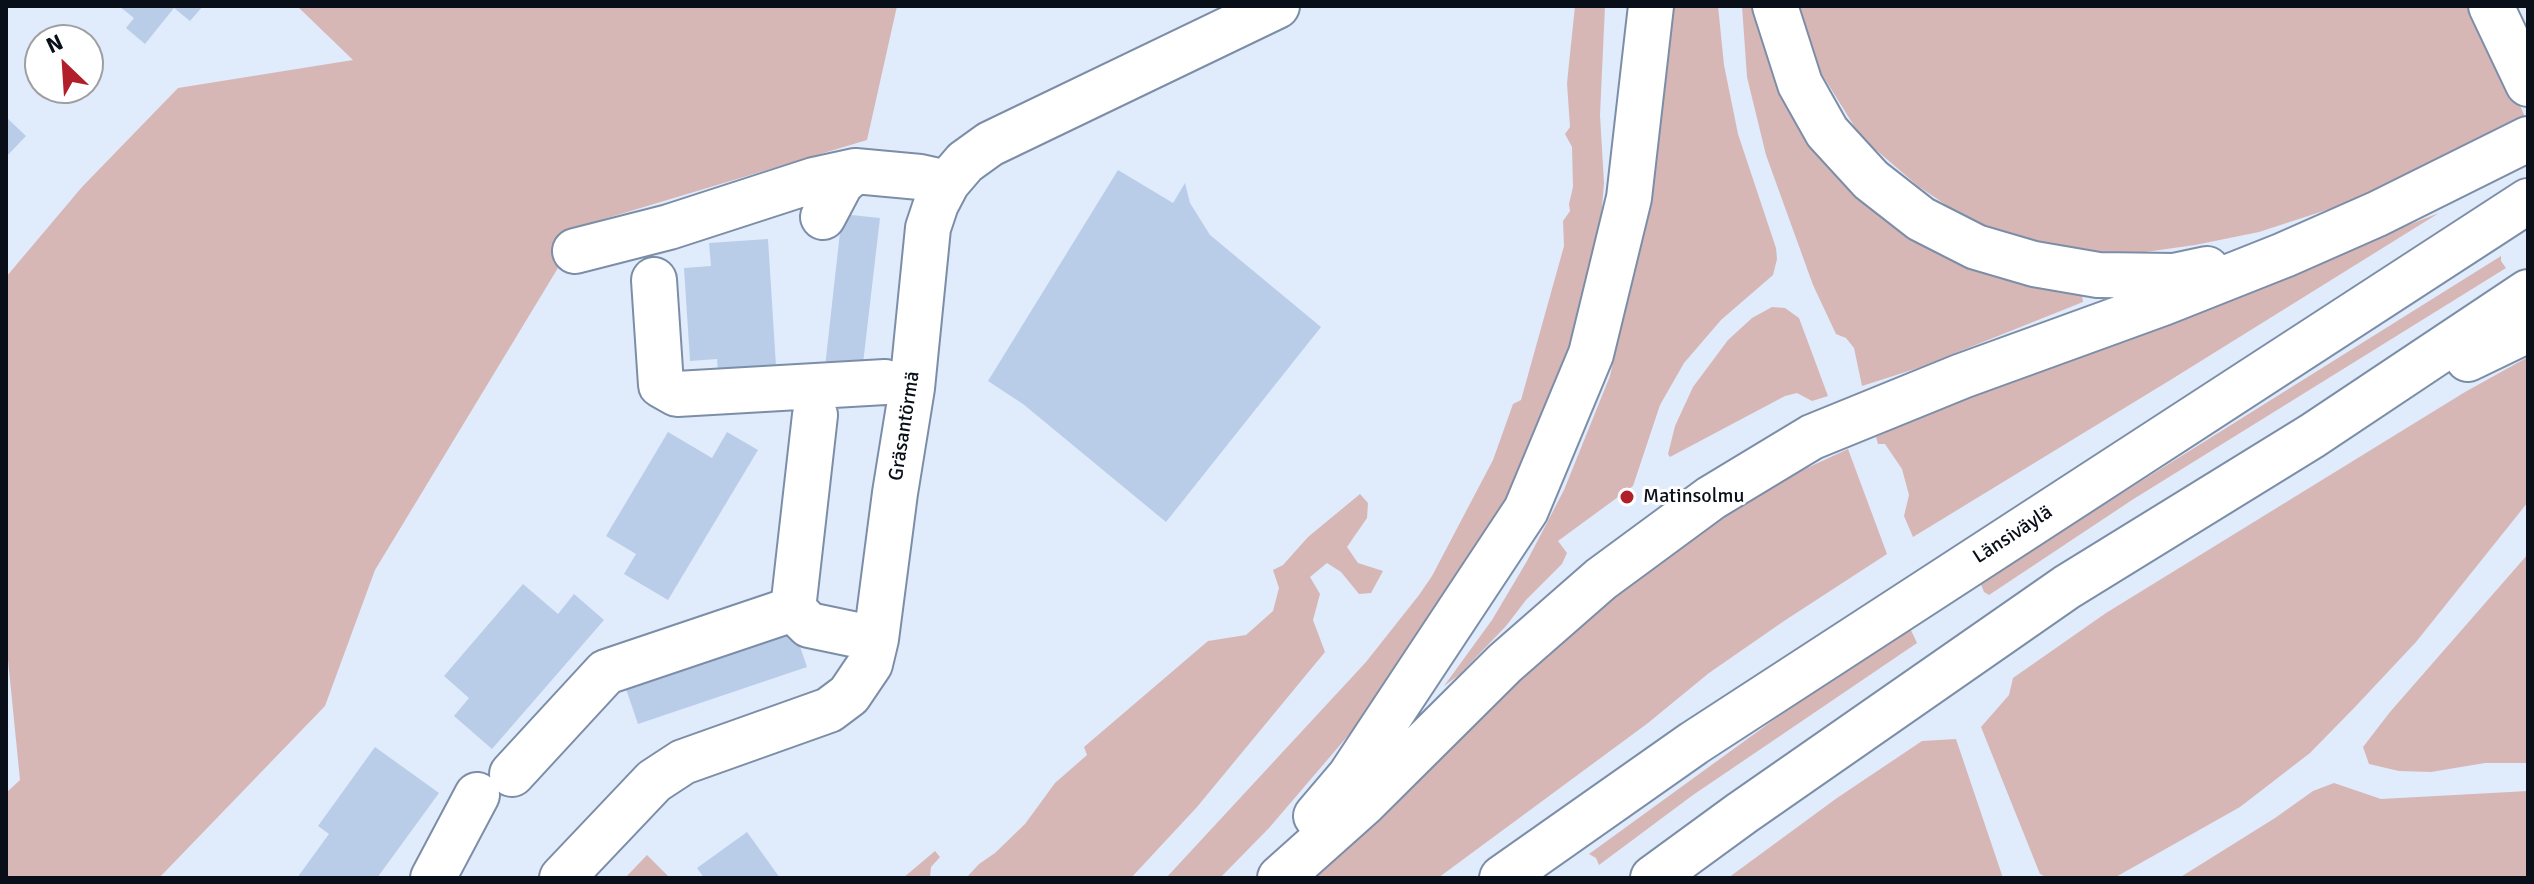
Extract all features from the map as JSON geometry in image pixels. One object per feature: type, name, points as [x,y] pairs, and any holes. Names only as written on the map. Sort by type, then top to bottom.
[{"type":"main road","name":"Gräsantörmä","points":[[562,878],[654,781],[683,762],[829,710],[849,695],[870,664],[912,388],[928,228],[947,183],[965,162],[990,144],[1277,6]]},
{"type":"main road","points":[[1264,878],[1350,776],[1526,510],[1591,354],[1629,198],[1651,6]]},
{"type":"main road","points":[[1775,6],[1800,84],[1827,132],[1871,180],[1921,219],[1976,247],[2034,264],[2098,275],[2174,276],[2284,255]]},
{"type":"main road","points":[[2491,6],[2528,84]]},
{"type":"main road","points":[[1280,878],[1365,802],[1505,663],[1601,579],[1711,498],[1812,437],[1962,376],[2284,255],[2486,162],[2528,139]]},
{"type":"main road","points":[[575,251],[669,227],[814,180],[855,171],[920,177],[947,183]]},
{"type":"main road","points":[[823,217],[841,183],[855,171]]},
{"type":"main road","name":"Länsiväylä","points":[[1502,878],[1694,743],[2515,208]]},
{"type":"main road","points":[[654,280],[661,385],[677,394],[808,389],[885,382]]},
{"type":"main road","points":[[1653,878],[2067,587],[2312,436],[2528,292]]},
{"type":"main road","points":[[2312,436],[2528,330]]},
{"type":"main road","points":[[793,609],[815,415]]},
{"type":"main road","points":[[793,609],[809,625],[876,639]]},
{"type":"main road","points":[[433,878],[494,785],[606,672],[793,609]]},
{"type":"shaded area","points":[[297,6],[897,6],[867,140],[584,225],[375,570],[325,706],[159,878],[6,878],[6,793],[20,780],[6,640],[6,277],[82,187],[178,88],[353,60]]},
{"type":"shaded area","points":[[1575,6],[1605,6],[1600,115],[1604,183],[1601,219],[1579,330],[1510,500],[1358,724],[1269,828],[1220,878],[1166,878],[1366,662],[1419,595],[1493,460],[1513,404],[1521,400],[1564,246],[1563,221],[1570,211],[1573,187],[1572,147],[1565,134],[1570,127],[1567,83]]},
{"type":"shaded area","points":[[1672,6],[1718,6],[1724,65],[1738,134],[1776,248],[1773,275],[1721,320],[1684,363],[1660,405],[1633,486],[1558,541],[1567,553],[1562,564],[1459,675],[1444,686],[1492,620],[1527,561],[1564,490],[1610,376],[1644,222]]},
{"type":"shaded area","points":[[1742,6],[1756,6],[1770,66],[1794,115],[1988,272],[2082,295],[2083,302],[1918,368],[1862,386],[1854,348],[1846,338],[1836,334],[1813,285],[1766,155],[1747,77]]},
{"type":"shaded area","points":[[1800,6],[2475,6],[2527,122],[2351,202],[2259,232],[2138,253],[2088,253],[2048,247],[1991,229],[1952,209],[1918,186],[1861,137],[1818,68]]},
{"type":"shaded area","points":[[2439,213],[1913,537],[1904,516],[1909,495],[1902,469],[1885,444],[1878,444],[1876,437],[1947,405]]},
{"type":"shaded area","points":[[2501,256],[2506,268],[2132,500],[1989,595],[1984,592],[1980,582]]},
{"type":"shaded area","points":[[1772,307],[1785,308],[1799,318],[1828,396],[1812,401],[1797,393],[1785,396],[1670,457],[1668,454],[1675,426],[1693,387],[1728,340],[1752,318]]},
{"type":"shaded area","points":[[2528,357],[2528,502],[2416,642],[2355,707],[2310,753],[2240,807],[2114,878],[2048,878],[2040,874],[1981,727],[2009,695],[2013,678],[2106,613],[2465,392]]},
{"type":"shaded area","points":[[1848,449],[1887,554],[1709,673],[1648,723],[1438,878],[1315,878],[1502,692],[1622,587],[1706,526],[1792,475]]},
{"type":"shaded area","points":[[1360,494],[1368,503],[1367,518],[1347,547],[1358,563],[1383,571],[1371,593],[1359,594],[1341,572],[1327,563],[1310,577],[1320,594],[1313,620],[1325,652],[1197,807],[1131,878],[952,878],[968,876],[995,853],[1025,824],[1055,783],[1087,755],[1084,747],[1208,641],[1246,635],[1273,611],[1279,588],[1273,570],[1283,565],[1308,537]]},
{"type":"shaded area","points":[[2528,554],[2528,763],[2485,763],[2431,772],[2399,771],[2369,764],[2363,747]]},
{"type":"shaded area","points":[[1910,628],[1917,643],[1693,795],[1599,865],[1596,858],[1589,854],[1779,716]]},
{"type":"shaded area","points":[[1956,739],[2003,878],[1728,878],[1837,798],[1922,741]]},
{"type":"shaded area","points":[[2334,783],[2381,799],[2528,791],[2528,878],[2179,878],[2313,791]]},
{"type":"shaded area","points":[[935,851],[940,857],[931,867],[930,878],[903,878]]},
{"type":"shaded area","points":[[647,855],[670,878],[625,878]]},
{"type":"building","points":[[119,6],[203,6],[190,21],[174,8],[145,44],[126,28],[134,18]]},
{"type":"building","points":[[6,117],[26,136],[6,157]]},
{"type":"building","points":[[1118,170],[1173,203],[1185,183],[1190,203],[1210,235],[1321,327],[1166,522],[1023,404],[988,381]]},
{"type":"building","points":[[842,214],[880,218],[862,372],[825,367]]},
{"type":"building","points":[[768,239],[777,382],[719,386],[717,359],[690,361],[684,268],[711,266],[709,243]]},
{"type":"building","points":[[668,432],[712,458],[727,432],[758,450],[668,600],[624,574],[636,554],[606,536]]},
{"type":"building","points":[[523,584],[558,614],[574,594],[604,620],[492,749],[454,716],[469,698],[444,676]]},
{"type":"building","points":[[795,632],[807,667],[638,724],[626,689]]},
{"type":"building","points":[[375,747],[439,793],[377,878],[297,878],[329,834],[318,826]]},
{"type":"building","points":[[747,832],[780,878],[704,878],[697,868]]},
{"type":"place","name":"Matinsolmu","points":[[1627,497]]}]
